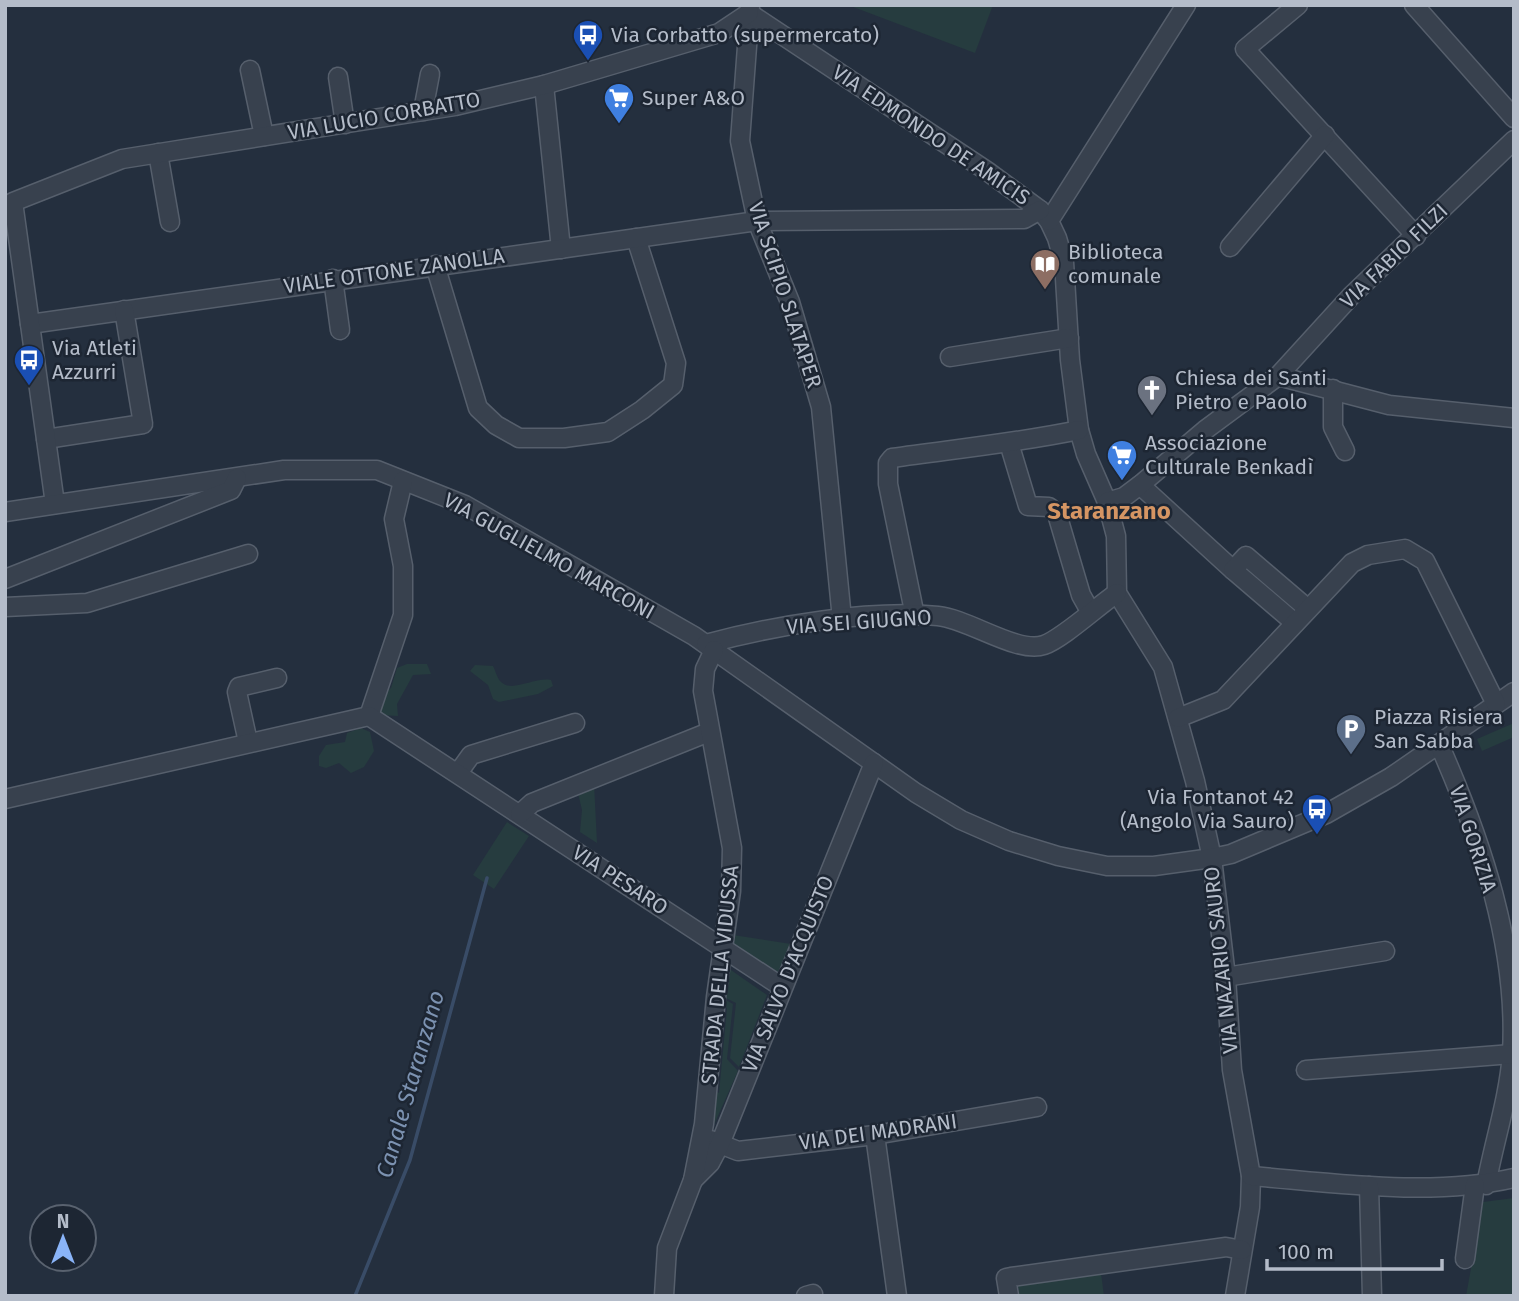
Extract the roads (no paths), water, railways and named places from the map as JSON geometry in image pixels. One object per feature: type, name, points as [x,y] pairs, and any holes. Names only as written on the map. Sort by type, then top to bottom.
[{"type":"street","points":[[1044,215],[1186,5]]},
{"type":"street","points":[[1298,5],[1277,11],[1245,49],[1416,236]]},
{"type":"street","points":[[1414,5],[1514,118]]},
{"type":"street","name":"VIA EDMONDO DE AMICIS","points":[[750,9],[988,171],[1044,215],[1065,262],[1069,338],[1079,430],[1086,454],[1107,502],[1116,536],[1118,593]]},
{"type":"street","name":"VIA LUCIO CORBATTO","points":[[30,324],[13,202],[122,159],[423,111],[544,86],[719,33],[750,9]]},
{"type":"street","name":"VIA SCIPIO SLATAPER","points":[[750,9],[740,141],[757,221],[790,302],[821,407],[842,619]]},
{"type":"street","points":[[719,33],[746,43]]},
{"type":"street","points":[[250,70],[264,136]]},
{"type":"street","points":[[423,111],[430,74]]},
{"type":"street","points":[[338,77],[345,124]]},
{"type":"street","points":[[544,86],[561,248]]},
{"type":"street","points":[[1230,247],[1325,135]]},
{"type":"street","name":"VIA FABIO FILZI","points":[[1107,502],[1124,497],[1278,376],[1351,296],[1514,140]]},
{"type":"street","points":[[158,153],[170,222]]},
{"type":"street","name":"VIALE OTTONE ZANOLLA","points":[[30,324],[757,221],[1024,219],[1044,215]]},
{"type":"street","points":[[435,265],[478,408],[496,425],[519,438],[564,438],[608,432],[673,385],[676,363],[636,238]]},
{"type":"street","points":[[333,279],[340,330]]},
{"type":"street","points":[[47,439],[143,424],[124,310]]},
{"type":"street","points":[[30,324],[55,504]]},
{"type":"street","points":[[950,357],[1069,338]]},
{"type":"street","points":[[1278,376],[1389,405],[1514,418]]},
{"type":"street","points":[[1333,389],[1333,427],[1345,451]]},
{"type":"street","points":[[915,616],[888,484],[888,463],[892,458],[1009,443],[1079,430]]},
{"type":"street","points":[[1009,443],[1028,506],[1049,508],[1057,514],[1081,595],[1090,611]]},
{"type":"street","name":"VIA GUGLIELMO MARCONI","points":[[5,512],[284,470],[377,470],[466,505],[710,647],[874,763],[961,820],[1009,841],[1058,856],[1107,866],[1154,866],[1231,854],[1326,814],[1391,776],[1514,692]]},
{"type":"street","points":[[5,579],[231,490],[237,478]]},
{"type":"street","points":[[5,799],[369,716],[403,615],[403,566],[394,519],[402,481]]},
{"type":"street","points":[[1140,485],[1233,570],[1301,616]]},
{"type":"street","points":[[1178,718],[1223,700],[1352,563],[1368,555],[1405,549],[1425,561],[1496,704]]},
{"type":"street","points":[[5,607],[87,603],[248,554]]},
{"type":"street","name":"VIA SEI GIUGNO","points":[[710,647],[738,635],[842,619],[915,616],[966,621],[1028,647],[1045,645],[1118,593]]},
{"type":"street","name":"VIA NAZARIO SAURO","points":[[1118,593],[1163,667],[1212,858],[1226,977],[1232,1070],[1251,1176],[1235,1296]]},
{"type":"street","name":"STRADA DELLA VIDUSSA","points":[[664,1296],[667,1248],[694,1180],[716,997],[725,948],[732,848],[709,732],[704,673],[710,647]]},
{"type":"street","points":[[248,742],[237,692],[239,687],[277,678]]},
{"type":"street","name":"VIA PESARO","points":[[369,716],[782,987]]},
{"type":"street","points":[[458,773],[471,755],[575,723]]},
{"type":"street","points":[[520,814],[545,797],[709,732]]},
{"type":"street","name":"VIA GORIZIA","points":[[1439,744],[1480,848],[1508,963],[1512,1054],[1465,1259]]},
{"type":"street","name":"VIA SALVO D'ACQUISTO","points":[[694,1180],[710,1163],[720,1144],[874,763]]},
{"type":"street","points":[[1226,977],[1385,951]]},
{"type":"street","points":[[1306,1070],[1512,1054]]},
{"type":"street","name":"VIA DEI MADRANI","points":[[720,1144],[738,1151],[875,1135],[1037,1107]]},
{"type":"street","points":[[875,1135],[897,1296]]},
{"type":"street","points":[[701,1137],[720,1144]]},
{"type":"street","points":[[1251,1176],[1369,1186],[1481,1185],[1514,1178]]},
{"type":"street","points":[[1369,1186],[1372,1296]]},
{"type":"street","points":[[1009,1296],[1006,1278],[1226,1247],[1242,1250]]},
{"type":"waterway","name":"Canale Staranzano","points":[[355,1296],[410,1160],[487,878]]},
{"type":"place","name":"Via Corbatto (supermercato)","points":[[588,62]]},
{"type":"place","name":"Super A&O","points":[[619,125]]},
{"type":"place","name":"Biblioteca comunale","points":[[1045,291]]},
{"type":"place","name":"Via Atleti Azzurri","points":[[29,387]]},
{"type":"place","name":"Chiesa dei Santi Pietro e Paolo","points":[[1152,417]]},
{"type":"place","name":"Associazione Culturale Benkadì","points":[[1122,482]]},
{"type":"place","name":"Piazza Risiera San Sabba","points":[[1351,756]]},
{"type":"place","name":"Via Fontanot 42 (Angolo Via Sauro)","points":[[1317,836]]},
{"type":"district","name":"Staranzano","points":[[1109,511]]}]
